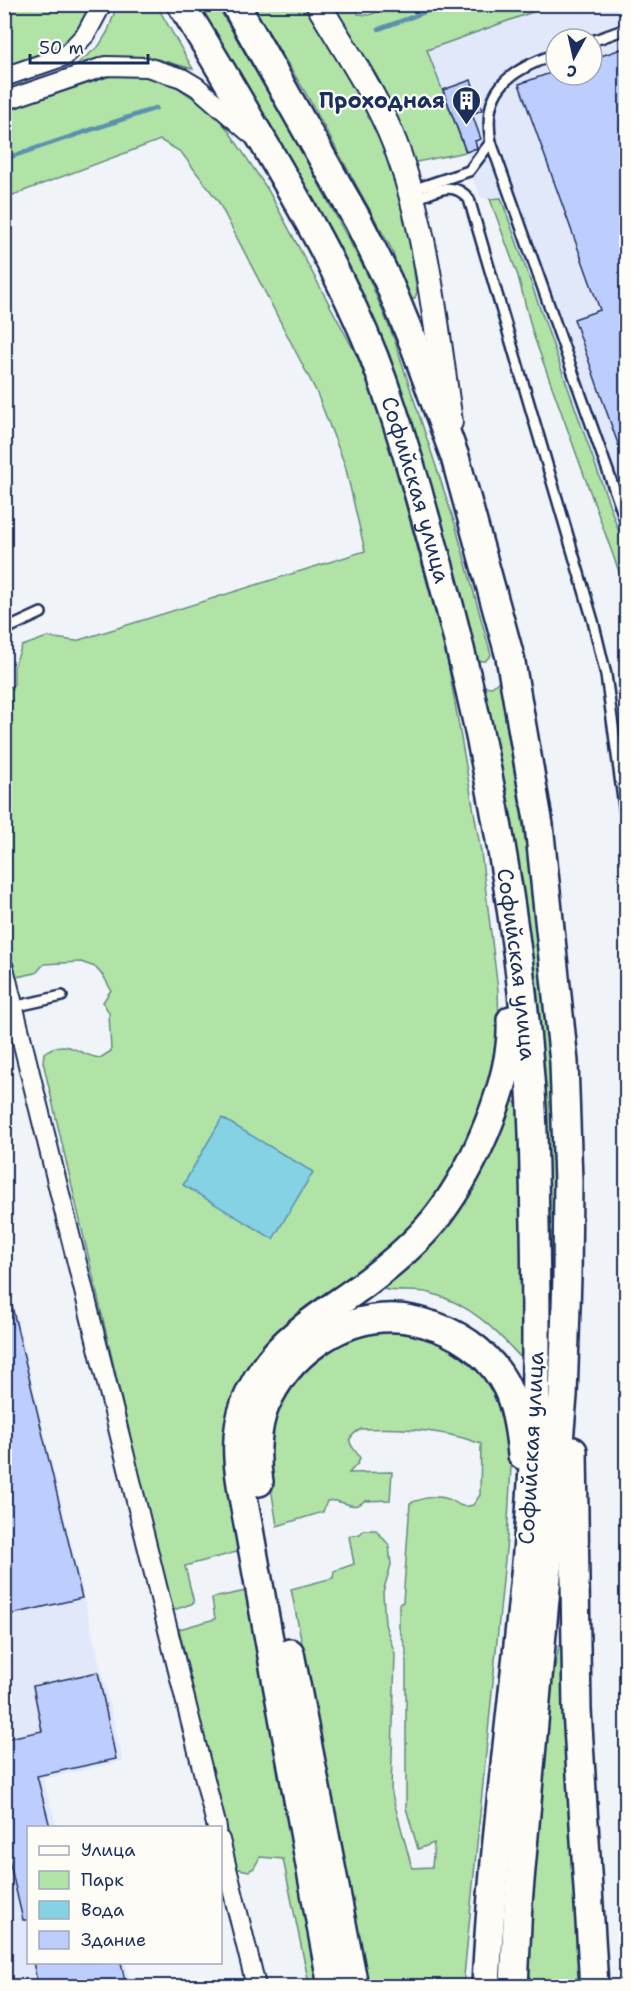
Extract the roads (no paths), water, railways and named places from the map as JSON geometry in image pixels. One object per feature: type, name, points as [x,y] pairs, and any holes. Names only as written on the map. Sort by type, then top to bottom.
[{"type":"main road","name":"Софийская улица","points":[[181,4],[325,249],[372,352],[395,414],[466,666],[513,928],[525,1027],[534,1144],[537,1315],[535,1424],[529,1521],[490,1900],[486,1986]]},
{"type":"main road","name":"Софийская улица","points":[[235,4],[358,221],[388,280],[415,347],[455,457],[510,657],[539,825],[564,1062],[568,1182],[563,1396],[518,1903],[514,1986]]},
{"type":"main road","points":[[466,666],[485,673],[495,671],[510,657]]},
{"type":"main road","points":[[332,1986],[239,1470],[239,1434],[244,1406],[271,1358],[283,1344],[376,1276],[417,1239],[440,1214],[456,1189],[486,1129],[507,1065],[512,1036],[509,984],[513,928]]},
{"type":"main road","points":[[354,1986],[258,1475],[257,1448],[264,1407],[291,1365],[308,1348],[334,1332],[355,1323],[397,1318],[415,1320],[451,1332],[486,1357],[508,1389],[521,1450],[529,1521]]},
{"type":"main road","points":[[563,1396],[574,1456],[577,1710],[594,1986]]},
{"type":"street","points":[[4,77],[65,57],[86,34],[102,4]]},
{"type":"street","points":[[325,9],[376,103],[395,144],[411,195],[429,280],[455,457]]},
{"type":"street","points":[[4,101],[106,66],[147,67],[182,78],[197,87],[267,149]]},
{"type":"street","points":[[4,968],[9,1008],[217,1826]]},
{"type":"street","points":[[222,1848],[256,1986]]},
{"type":"lane","points":[[604,37],[627,29]]},
{"type":"lane","points":[[544,58],[511,74],[500,87],[488,112],[491,142],[627,522]]},
{"type":"lane","points":[[411,195],[470,171],[491,142]]},
{"type":"lane","points":[[411,195],[450,187],[460,190],[469,199],[583,587],[606,675],[627,821]]},
{"type":"lane","points":[[4,630],[41,613]]},
{"type":"lane","points":[[9,1008],[62,996]]},
{"type":"water","points":[[222,1118],[313,1172],[273,1239],[183,1185]]},
{"type":"waterway","points":[[379,29],[447,4]]},
{"type":"waterway","points":[[4,159],[156,108]]},
{"type":"place","name":"Проходная","points":[[466,126]]}]
